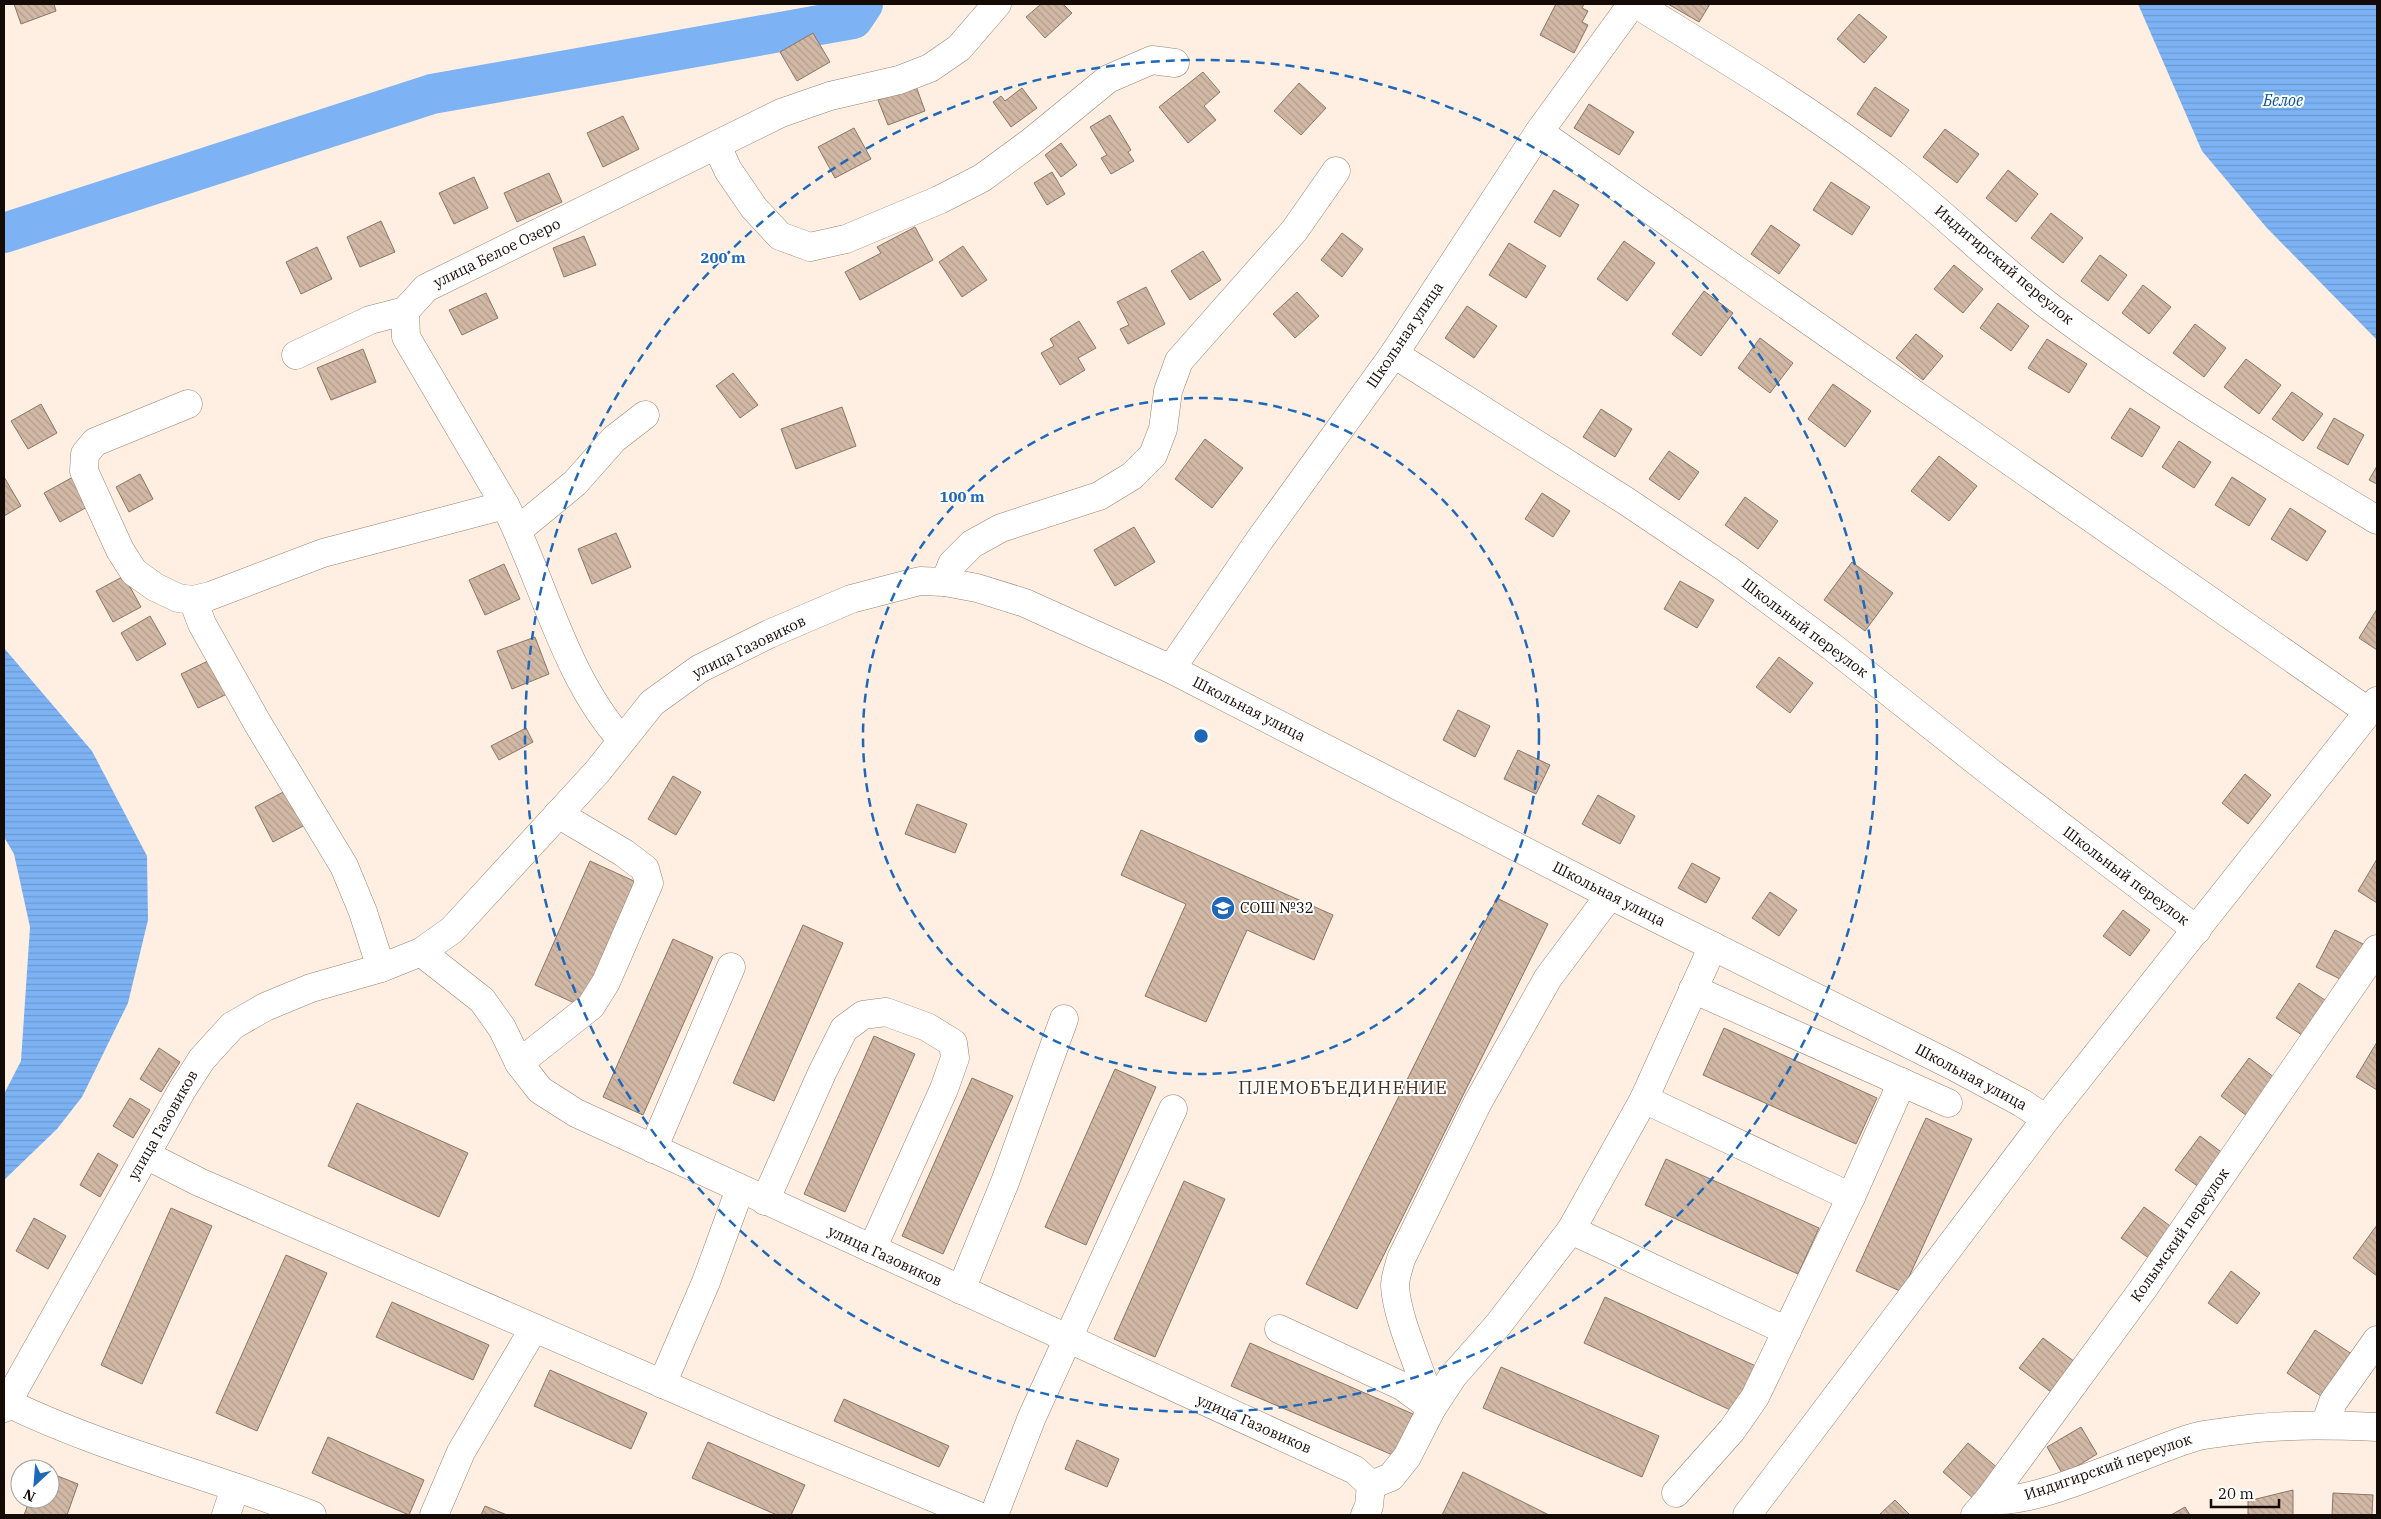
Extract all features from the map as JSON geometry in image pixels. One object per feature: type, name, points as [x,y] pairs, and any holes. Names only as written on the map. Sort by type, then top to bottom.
[{"type":"street","name":"улица Белое Озеро","points":[[405,310],[426,288],[781,113],[830,96],[899,80],[930,68],[958,48],[997,4]]},
{"type":"street","name":"Школьная улица","points":[[1634,4],[1539,132],[1394,354],[1261,538],[1171,669],[1610,895],[1953,1066],[2022,1103],[2046,1120]]},
{"type":"street","name":"Индигирский переулок","points":[[1634,4],[1792,100],[1896,176],[1953,222],[2001,266],[2059,314],[2165,388],[2255,446],[2377,520]]},
{"type":"street","points":[[717,146],[728,170],[754,208],[780,236],[810,247],[846,239],[939,200],[982,178],[1031,142],[1108,79],[1152,60],[1175,63]]},
{"type":"street","points":[[1539,132],[2373,706],[2046,1120],[1747,1515]]},
{"type":"street","points":[[945,582],[952,564],[972,544],[1001,528],[1099,496],[1132,476],[1153,455],[1163,429],[1168,391],[1179,361],[1294,231],[1336,171]]},
{"type":"street","points":[[296,355],[370,320],[405,310],[406,338],[505,505],[518,530],[562,639],[592,700],[611,728],[622,740]]},
{"type":"street","name":"Школьный переулок","points":[[1394,354],[1626,501],[1727,569],[1831,646],[1990,772],[2197,930]]},
{"type":"street","points":[[188,404],[95,442],[85,454],[84,472],[120,550],[134,572],[156,587],[178,598],[193,600],[210,596],[322,553],[505,505]]},
{"type":"street","points":[[518,530],[575,483],[614,439],[645,415]]},
{"type":"street","name":"улица Газовиков","points":[[5,1405],[202,1059],[232,1026],[265,1007],[311,988],[381,968],[420,952],[452,930],[558,814],[652,703],[699,669],[851,599],[920,581],[945,582],[977,588],[1025,603],[1171,669]]},
{"type":"street","points":[[193,600],[202,624],[258,724],[344,866],[363,912],[381,968]]},
{"type":"street","points":[[519,1063],[591,1006],[606,982],[649,883],[645,869],[624,853],[558,814]]},
{"type":"street","points":[[1432,1408],[1425,1380],[1401,1314],[1395,1284],[1401,1259],[1478,1102],[1548,978],[1610,895]]},
{"type":"street","points":[[1365,1515],[1369,1506],[1371,1486],[1391,1476],[1407,1457],[1432,1408],[1453,1376],[1498,1325],[1571,1230],[1644,1099],[1713,946]]},
{"type":"street","name":"Колымский переулок","points":[[1982,1507],[2143,1289],[2377,949]]},
{"type":"street","name":"улица Газовиков","points":[[420,952],[482,1000],[502,1028],[519,1063],[540,1090],[576,1113],[1355,1470],[1371,1486]]},
{"type":"street","points":[[653,1149],[731,966]]},
{"type":"street","points":[[1693,989],[1948,1103]]},
{"type":"street","points":[[765,1201],[822,1072],[844,1029],[863,1015],[886,1012],[927,1027],[953,1043],[955,1058],[944,1089],[872,1250]]},
{"type":"street","points":[[961,1290],[1005,1182],[1064,1019]]},
{"type":"street","points":[[1676,1493],[1732,1430],[1755,1397],[1851,1197],[1902,1082]]},
{"type":"street","points":[[1644,1099],[1851,1197]]},
{"type":"street","points":[[994,1515],[1032,1417],[1173,1109]]},
{"type":"street","points":[[146,1156],[207,1185],[662,1384],[976,1515]]},
{"type":"street","points":[[662,1384],[706,1282],[740,1189]]},
{"type":"street","points":[[1571,1230],[1787,1332]]},
{"type":"street","points":[[434,1515],[462,1452],[534,1328]]},
{"type":"street","points":[[1279,1329],[1402,1386],[1432,1408]]},
{"type":"street","points":[[2325,1425],[2333,1402],[2377,1340]]},
{"type":"street","points":[[5,1405],[136,1454],[312,1515]]},
{"type":"street","name":"Индигирский переулок","points":[[1982,1507],[2001,1501],[2025,1497],[2070,1483],[2193,1437],[2260,1427],[2325,1425],[2377,1427]]},
{"type":"street","points":[[226,1515],[235,1488]]},
{"type":"water","name":"Белое","points":[[2138,4],[2377,4],[2377,340],[2266,227],[2202,151]]},
{"type":"water","points":[[4,648],[92,751],[147,856],[148,920],[128,1003],[82,1097],[57,1129],[4,1180],[4,1094],[21,1061],[30,927],[14,854],[4,837]]},
{"type":"building","points":[[14,4],[54,4],[56,11],[21,24]]},
{"type":"building","points":[[1041,4],[1063,4],[1072,13],[1045,38],[1026,17]]},
{"type":"building","points":[[1556,4],[1584,4],[1582,8],[1588,11],[1582,22],[1588,25],[1574,53],[1540,35]]},
{"type":"building","points":[[1668,4],[1710,4],[1699,22]]},
{"type":"building","points":[[1859,14],[1887,37],[1864,63],[1837,39]]},
{"type":"building","points":[[813,33],[830,62],[797,81],[780,52]]},
{"type":"building","points":[[1203,72],[1220,92],[1204,106],[1216,120],[1188,143],[1159,107]]},
{"type":"building","points":[[1299,83],[1326,108],[1301,135],[1274,111]]},
{"type":"building","points":[[916,86],[925,111],[888,125],[878,100]]},
{"type":"building","points":[[1875,87],[1909,110],[1891,137],[1857,114]]},
{"type":"building","points":[[1022,88],[1037,108],[1011,127],[993,102],[1001,96],[1005,101]]},
{"type":"building","points":[[1589,104],[1634,132],[1619,155],[1574,128]]},
{"type":"building","points":[[1110,115],[1131,150],[1128,152],[1134,161],[1111,174],[1101,158],[1107,155],[1090,127]]},
{"type":"building","points":[[623,116],[639,149],[603,167],[587,133]]},
{"type":"building","points":[[854,128],[871,159],[835,178],[818,147]]},
{"type":"building","points":[[1945,129],[1979,154],[1957,183],[1923,157]]},
{"type":"building","points":[[1061,143],[1077,165],[1061,177],[1045,155]]},
{"type":"building","points":[[2008,170],[2038,194],[2016,222],[1986,198]]},
{"type":"building","points":[[1052,172],[1065,194],[1047,205],[1034,183]]},
{"type":"building","points":[[549,173],[562,202],[517,222],[504,193]]},
{"type":"building","points":[[474,177],[488,208],[454,224],[439,193]]},
{"type":"building","points":[[1831,182],[1870,207],[1852,235],[1813,210]]},
{"type":"building","points":[[1554,190],[1579,205],[1560,237],[1534,222]]},
{"type":"building","points":[[2051,213],[2083,238],[2063,263],[2031,238]]},
{"type":"building","points":[[381,221],[395,252],[360,267],[347,237]]},
{"type":"building","points":[[1771,225],[1800,245],[1779,274],[1751,254]]},
{"type":"building","points":[[915,227],[933,260],[860,300],[845,272],[881,253],[877,247]]},
{"type":"building","points":[[1342,233],[1363,249],[1342,277],[1321,260]]},
{"type":"building","points":[[584,236],[596,265],[564,277],[553,248]]},
{"type":"building","points":[[1624,241],[1655,263],[1627,301],[1597,279]]},
{"type":"building","points":[[1509,243],[1546,266],[1526,298],[1489,275]]},
{"type":"building","points":[[963,246],[987,280],[962,297],[939,262]]},
{"type":"building","points":[[317,247],[332,279],[301,294],[286,262]]},
{"type":"building","points":[[1203,251],[1221,280],[1190,300],[1171,271]]},
{"type":"building","points":[[2100,255],[2127,275],[2108,301],[2081,281]]},
{"type":"building","points":[[1954,265],[1983,289],[1963,313],[1934,289]]},
{"type":"building","points":[[2143,285],[2171,307],[2149,334],[2122,313]]},
{"type":"building","points":[[1146,287],[1165,324],[1128,344],[1120,329],[1129,325],[1117,302]]},
{"type":"building","points":[[1704,291],[1733,313],[1701,356],[1672,334]]},
{"type":"building","points":[[1297,292],[1319,316],[1295,338],[1273,314]]},
{"type":"building","points":[[486,293],[498,318],[462,335],[449,310]]},
{"type":"building","points":[[1998,303],[2029,326],[2011,351],[1980,328]]},
{"type":"building","points":[[1467,306],[1497,326],[1474,358],[1445,338]]},
{"type":"building","points":[[1079,321],[1096,348],[1078,358],[1085,370],[1060,385],[1041,353],[1054,346],[1050,339]]},
{"type":"building","points":[[2195,324],[2226,348],[2204,377],[2173,353]]},
{"type":"building","points":[[1916,334],[1943,356],[1923,380],[1896,358]]},
{"type":"building","points":[[1760,338],[1793,363],[1770,393],[1738,368]]},
{"type":"building","points":[[2047,339],[2087,364],[2069,393],[2028,368]]},
{"type":"building","points":[[363,349],[376,382],[331,400],[317,368]]},
{"type":"building","points":[[2246,359],[2281,385],[2259,414],[2224,387]]},
{"type":"building","points":[[733,373],[758,405],[740,418],[716,386]]},
{"type":"building","points":[[1833,384],[1871,411],[1845,447],[1808,419]]},
{"type":"building","points":[[2292,392],[2323,414],[2303,441],[2272,419]]},
{"type":"building","points":[[41,404],[57,433],[28,449],[11,421]]},
{"type":"building","points":[[842,407],[856,446],[796,469],[781,429]]},
{"type":"building","points":[[2130,408],[2160,427],[2142,457],[2111,438]]},
{"type":"building","points":[[1601,409],[1632,429],[1615,457],[1583,437]]},
{"type":"building","points":[[2334,418],[2364,435],[2348,465],[2317,448]]},
{"type":"building","points":[[1205,439],[1243,468],[1212,508],[1175,479]]},
{"type":"building","points":[[2179,441],[2211,462],[2194,488],[2162,467]]},
{"type":"building","points":[[1669,451],[1699,472],[1679,500],[1649,479]]},
{"type":"building","points":[[1939,456],[1977,486],[1949,521],[1911,491]]},
{"type":"building","points":[[2377,466],[2377,484],[2369,480]]},
{"type":"building","points":[[140,474],[153,499],[129,512],[116,487]]},
{"type":"building","points":[[4,477],[21,506],[4,516]]},
{"type":"building","points":[[73,477],[89,506],[60,522],[44,493]]},
{"type":"building","points":[[2232,477],[2266,499],[2249,526],[2215,505]]},
{"type":"building","points":[[1542,493],[1570,511],[1553,537],[1525,519]]},
{"type":"building","points":[[1745,497],[1778,521],[1758,549],[1725,525]]},
{"type":"building","points":[[2290,508],[2326,531],[2307,561],[2271,539]]},
{"type":"building","points":[[1134,527],[1155,562],[1115,586],[1094,550]]},
{"type":"building","points":[[616,533],[631,567],[592,584],[578,549]]},
{"type":"building","points":[[1852,562],[1893,593],[1865,631],[1824,600]]},
{"type":"building","points":[[504,564],[520,599],[485,615],[469,580]]},
{"type":"building","points":[[124,576],[141,607],[113,622],[96,591]]},
{"type":"building","points":[[1680,581],[1714,600],[1697,628],[1664,609]]},
{"type":"building","points":[[2377,609],[2377,650],[2359,638]]},
{"type":"building","points":[[150,616],[166,644],[137,661],[121,633]]},
{"type":"building","points":[[535,637],[549,674],[512,689],[497,651]]},
{"type":"building","points":[[1779,657],[1813,683],[1790,713],[1756,687]]},
{"type":"building","points":[[210,660],[227,694],[198,708],[181,674]]},
{"type":"building","points":[[1458,710],[1490,726],[1475,757],[1443,740]]},
{"type":"building","points":[[526,728],[533,742],[499,760],[491,746]]},
{"type":"building","points":[[1518,750],[1550,765],[1536,794],[1504,779]]},
{"type":"building","points":[[2245,774],[2271,795],[2248,824],[2222,803]]},
{"type":"building","points":[[673,776],[701,792],[676,835],[648,819]]},
{"type":"building","points":[[287,790],[305,825],[273,842],[255,807]]},
{"type":"building","points":[[1598,795],[1635,816],[1620,844],[1582,824]]},
{"type":"building","points":[[917,804],[967,824],[955,853],[905,834]]},
{"type":"building","points":[[1141,830],[1333,915],[1314,960],[1247,930],[1206,1022],[1145,996],[1186,904],[1121,875]]},
{"type":"building","points":[[2377,859],[2377,903],[2358,891]]},
{"type":"building","points":[[590,861],[636,882],[581,1006],[535,985]]},
{"type":"building","points":[[1692,863],[1720,878],[1706,903],[1678,888]]},
{"type":"building","points":[[1770,892],[1797,910],[1779,936],[1752,918]]},
{"type":"building","points":[[1497,898],[1548,924],[1357,1309],[1306,1284]]},
{"type":"building","points":[[2123,910],[2150,930],[2130,956],[2103,936]]},
{"type":"building","points":[[803,925],[843,943],[774,1101],[733,1083]]},
{"type":"building","points":[[2335,930],[2367,946],[2348,983],[2316,967]]},
{"type":"building","points":[[673,939],[713,957],[643,1115],[603,1097]]},
{"type":"building","points":[[2299,983],[2331,1004],[2308,1039],[2276,1018]]},
{"type":"building","points":[[1724,1028],[1877,1098],[1856,1144],[1703,1075]]},
{"type":"building","points":[[874,1036],[915,1054],[845,1212],[804,1194]]},
{"type":"building","points":[[2377,1042],[2377,1090],[2356,1077]]},
{"type":"building","points":[[159,1048],[180,1062],[161,1092],[140,1079]]},
{"type":"building","points":[[2249,1058],[2279,1081],[2251,1119],[2221,1096]]},
{"type":"building","points":[[1115,1069],[1156,1087],[1086,1245],[1045,1227]]},
{"type":"building","points":[[972,1078],[1013,1096],[943,1254],[902,1236]]},
{"type":"building","points":[[130,1098],[150,1110],[133,1138],[113,1126]]},
{"type":"building","points":[[357,1103],[468,1153],[439,1217],[328,1166]]},
{"type":"building","points":[[1926,1118],[1972,1139],[1902,1292],[1856,1271]]},
{"type":"building","points":[[2200,1136],[2228,1157],[2203,1190],[2175,1170]]},
{"type":"building","points":[[98,1153],[118,1165],[100,1197],[80,1185]]},
{"type":"building","points":[[1666,1159],[1819,1228],[1798,1274],[1645,1205]]},
{"type":"building","points":[[1184,1181],[1225,1199],[1155,1357],[1114,1339]]},
{"type":"building","points":[[2144,1207],[2173,1228],[2150,1259],[2121,1238]]},
{"type":"building","points":[[171,1208],[212,1226],[142,1384],[101,1365]]},
{"type":"building","points":[[34,1218],[66,1236],[48,1269],[16,1251]]},
{"type":"building","points":[[2377,1225],[2377,1276],[2353,1258]]},
{"type":"building","points":[[286,1255],[327,1273],[257,1431],[216,1413]]},
{"type":"building","points":[[2231,1271],[2260,1293],[2237,1324],[2208,1303]]},
{"type":"building","points":[[1605,1297],[1758,1367],[1737,1413],[1584,1343]]},
{"type":"building","points":[[392,1302],[489,1345],[473,1380],[376,1337]]},
{"type":"building","points":[[2315,1330],[2355,1356],[2327,1400],[2287,1373]]},
{"type":"building","points":[[2043,1338],[2075,1362],[2051,1392],[2019,1368]]},
{"type":"building","points":[[1250,1343],[1413,1414],[1395,1456],[1231,1386]]},
{"type":"building","points":[[1501,1367],[1659,1436],[1642,1477],[1483,1408]]},
{"type":"building","points":[[550,1370],[647,1413],[631,1449],[534,1406]]},
{"type":"building","points":[[844,1399],[949,1446],[939,1467],[834,1421]]},
{"type":"building","points":[[2081,1427],[2097,1454],[2063,1475],[2047,1447]]},
{"type":"building","points":[[328,1437],[424,1480],[409,1515],[312,1473]]},
{"type":"building","points":[[1077,1440],[1119,1459],[1107,1487],[1065,1469]]},
{"type":"building","points":[[708,1442],[805,1485],[791,1515],[777,1515],[692,1478]]},
{"type":"building","points":[[1968,1443],[1999,1469],[1974,1499],[1943,1472]]},
{"type":"building","points":[[1463,1472],[1549,1515],[1442,1515]]},
{"type":"building","points":[[60,1477],[78,1484],[67,1515],[24,1515],[26,1509],[60,1509]]},
{"type":"building","points":[[2293,1490],[2293,1515],[2248,1515],[2248,1501]]},
{"type":"building","points":[[2333,1493],[2373,1495],[2372,1515],[2332,1515]]},
{"type":"building","points":[[1895,1500],[1910,1515],[1879,1515]]},
{"type":"building","points":[[485,1506],[507,1515],[481,1515]]},
{"type":"building","points":[[2185,1507],[2190,1515],[2171,1515]]},
{"type":"waterway","points":[[4,233],[432,94],[853,19],[863,4]]},
{"type":"place","name":"СОШ №32","points":[[1223,908]]},
{"type":"district","name":"ПЛЕМОБЪЕДИНЕНИЕ","points":[[1343,1088]]}]
